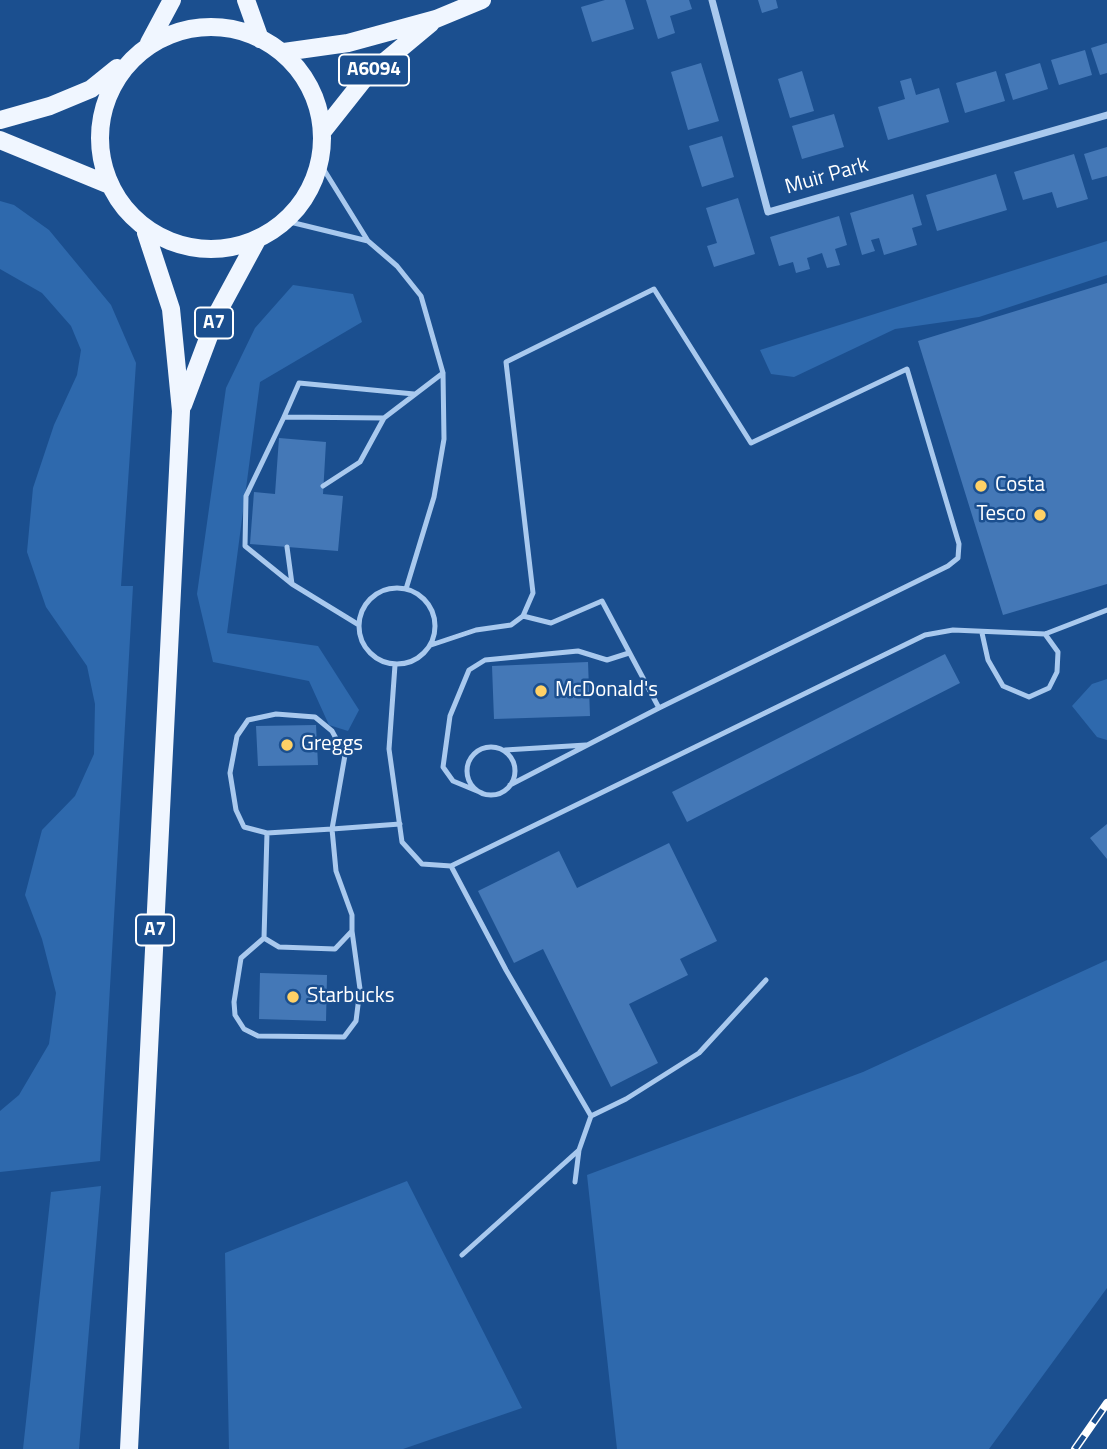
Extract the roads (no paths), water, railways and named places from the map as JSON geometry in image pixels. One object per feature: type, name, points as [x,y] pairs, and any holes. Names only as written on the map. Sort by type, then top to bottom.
[{"type":"main road","points":[[149,43],[172,0]]},
{"type":"main road","points":[[246,0],[260,38]]},
{"type":"main road","name":"A6094","points":[[284,52],[348,43],[436,19],[482,0]]},
{"type":"main road","name":"A6094","points":[[323,131],[365,78],[436,19]]},
{"type":"main road","points":[[0,120],[50,106],[91,89],[149,43],[188,29],[211,27],[260,38],[284,52],[313,88],[323,131],[321,165],[306,197],[286,221],[257,240],[216,248],[184,246],[146,233],[122,208],[107,184],[101,120],[111,85],[126,62]]},
{"type":"main road","points":[[0,140],[107,184]]},
{"type":"main road","name":"A7","points":[[129,1449],[181,411],[171,309],[146,233]]},
{"type":"main road","name":"A7","points":[[181,411],[218,312],[257,240]]},
{"type":"street","name":"Muir Park","points":[[712,0],[768,212],[1107,115]]},
{"type":"lane","points":[[321,165],[368,241],[397,266],[421,296],[443,373],[444,439],[434,497],[406,589]]},
{"type":"lane","points":[[286,221],[368,241]]},
{"type":"lane","points":[[430,645],[476,630],[511,625],[523,616],[533,593],[506,362],[654,289],[751,443],[907,369],[959,544],[958,558],[659,708],[497,794],[481,793],[453,781],[443,767],[450,716],[469,670],[485,660],[578,651],[607,660],[629,653]]},
{"type":"lane","points":[[323,486],[360,462],[384,418],[443,373]]},
{"type":"lane","points":[[359,625],[292,584],[245,546],[246,496],[299,383],[414,394]]},
{"type":"lane","points":[[284,416],[384,418]]},
{"type":"lane","points":[[287,547],[292,584]]},
{"type":"lane","points":[[394,587],[406,589],[426,600],[432,611],[435,634],[430,645],[416,660],[395,664],[383,662],[368,651],[360,636],[359,625],[366,604],[374,595],[394,587]]},
{"type":"lane","points":[[523,616],[551,623],[602,601],[659,708]]},
{"type":"lane","points":[[395,664],[389,749],[402,842],[422,863],[451,866],[925,635],[953,630],[1045,634],[1107,610]]},
{"type":"lane","points":[[982,633],[989,660],[1003,686],[1028,697],[1049,688],[1057,672],[1058,652],[1045,634]]},
{"type":"lane","points":[[267,833],[264,939],[241,958],[234,1002],[235,1015],[244,1028],[258,1035],[344,1037],[356,1021],[360,989],[352,915],[336,871],[332,829],[345,755],[332,731],[315,717],[276,714],[248,720],[237,736],[230,773],[236,810],[244,827],[267,833],[332,829],[400,824]]},
{"type":"lane","points":[[481,793],[470,783],[467,775],[469,760],[474,754],[488,747],[504,750],[589,744]]},
{"type":"lane","points":[[504,750],[510,756],[515,771],[510,785]]},
{"type":"lane","points":[[451,866],[506,970],[591,1116]]},
{"type":"lane","points":[[264,939],[279,947],[335,949],[352,931]]},
{"type":"lane","points":[[575,1182],[579,1150],[591,1116],[626,1099],[699,1053],[766,980]]},
{"type":"lane","points":[[462,1255],[579,1150]]},
{"type":"railway","points":[[1075,1449],[1107,1403]]},
{"type":"place","name":"Costa","points":[[981,486]]},
{"type":"place","name":"Tesco","points":[[1040,515]]},
{"type":"place","name":"McDonald's","points":[[541,691]]},
{"type":"place","name":"Greggs","points":[[287,745]]},
{"type":"place","name":"Starbucks","points":[[293,997]]}]
